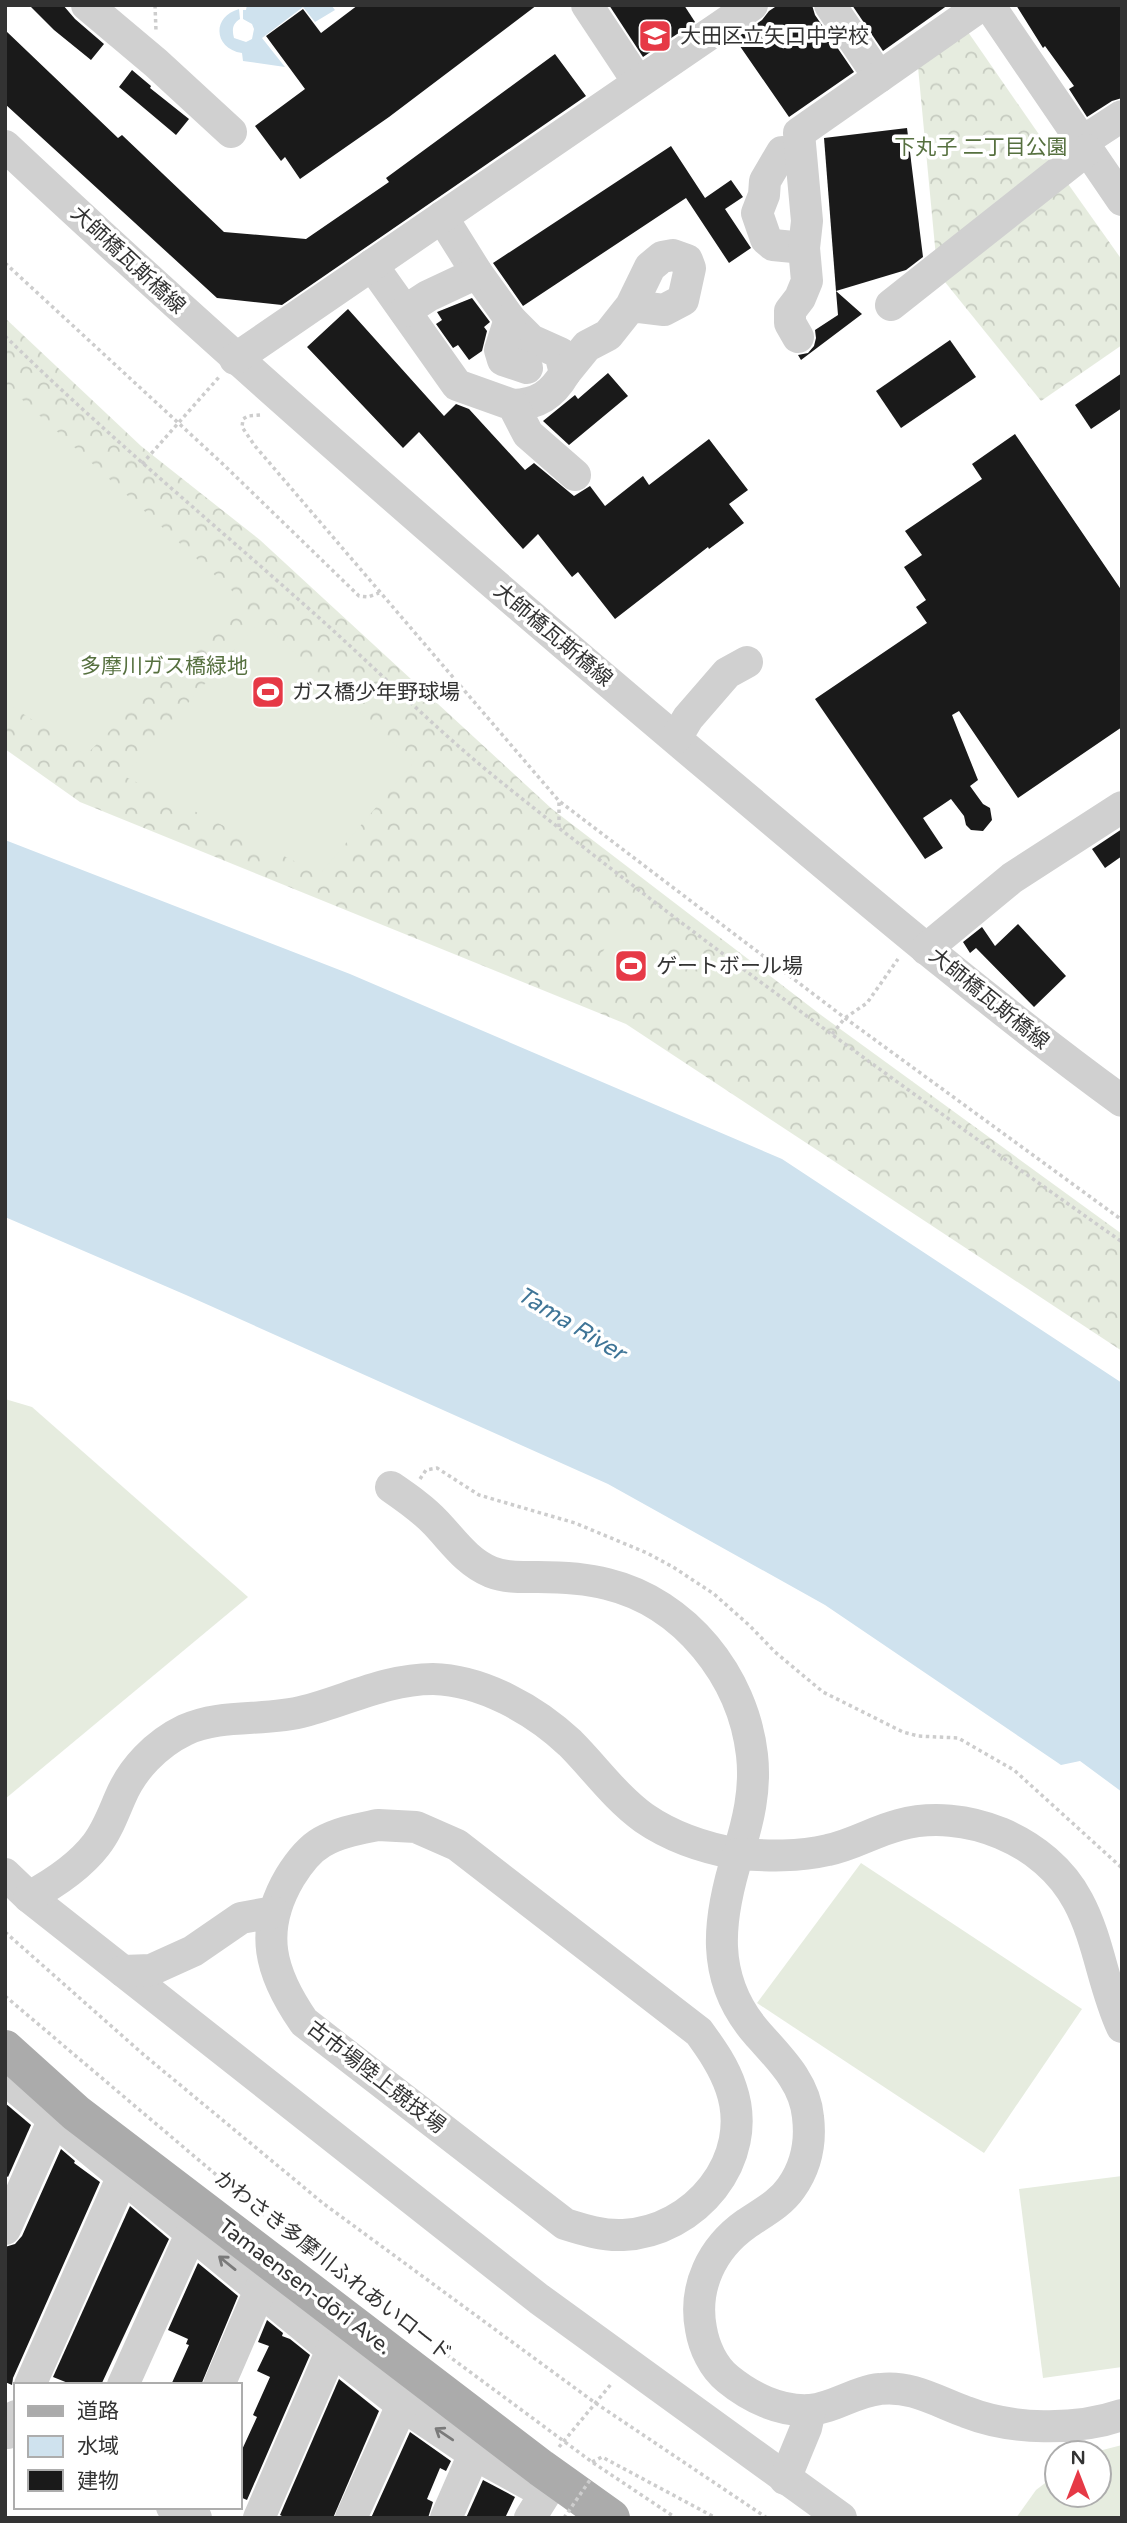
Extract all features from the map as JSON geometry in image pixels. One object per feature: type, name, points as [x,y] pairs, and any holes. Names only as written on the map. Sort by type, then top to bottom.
[{"type":"main road","name":"Tamaensen-dōri Ave.","points":[[5,2049],[76,2113],[555,2492],[611,2518]]},
{"type":"street","points":[[87,5],[156,63],[231,132]]},
{"type":"street","points":[[587,5],[638,82]]},
{"type":"street","points":[[228,367],[751,5]]},
{"type":"street","points":[[830,5],[879,77]]},
{"type":"street","points":[[798,337],[790,323],[790,311],[800,298],[807,281],[804,248],[807,222],[799,133],[982,5]]},
{"type":"street","points":[[989,5],[1122,200]]},
{"type":"street","points":[[891,305],[1122,116]]},
{"type":"street","name":"大師橋瓦斯橋線","points":[[5,146],[228,367],[676,738],[914,952],[1122,1101]]},
{"type":"street","points":[[782,152],[765,181],[764,195],[748,211],[772,245],[804,248]]},
{"type":"street","points":[[442,217],[477,273],[525,382],[523,405],[528,434],[575,475]]},
{"type":"street","points":[[372,265],[457,384],[523,405],[556,387],[587,346],[608,335],[631,306]]},
{"type":"street","points":[[405,311],[428,296],[477,273]]},
{"type":"street","points":[[511,350],[560,353],[565,373]]},
{"type":"street","points":[[676,738],[688,718],[727,673],[747,662]]},
{"type":"street","points":[[914,952],[1012,878],[1122,807]]},
{"type":"street","points":[[405,1486],[418,1507],[469,1560],[492,1572],[514,1577],[582,1578],[630,1590],[670,1613],[705,1645],[737,1696],[752,1754],[752,1800],[725,1894],[720,1941],[728,1981],[748,2021],[790,2070],[808,2111],[810,2132],[808,2150],[791,2188],[772,2207],[734,2234],[713,2258],[705,2276],[699,2296],[699,2319],[710,2358],[720,2373],[766,2403],[810,2410],[881,2388],[911,2391],[969,2414],[1024,2424],[1081,2424],[1122,2415]]},
{"type":"street","points":[[29,1897],[51,1884],[96,1845],[139,1766],[166,1742],[185,1730],[223,1720],[286,1716],[363,1691],[415,1680],[434,1679],[462,1684],[518,1706],[570,1744],[600,1779],[644,1818],[693,1844],[738,1854],[811,1854],[832,1850],[900,1825],[949,1821],[995,1830],[1017,1840],[1051,1866],[1077,1898],[1088,1921],[1105,1987],[1122,2027]]},
{"type":"street","name":"古市場陸上競技場","points":[[378,1825],[416,1827],[457,1845],[699,2032],[720,2060],[732,2090],[736,2117],[733,2148],[721,2177],[689,2213],[649,2231],[622,2236],[592,2232],[565,2224],[304,2022],[285,1994],[274,1967],[271,1938],[274,1912],[299,1861],[320,1843],[346,1831],[378,1825]]},
{"type":"street","points":[[5,1874],[29,1897],[539,2299],[841,2518]]},
{"type":"street","points":[[123,1971],[151,1970],[192,1951],[241,1918],[274,1912]]},
{"type":"street","points":[[5,2079],[122,2178],[402,2405],[474,2454],[555,2492]]},
{"type":"street","points":[[5,2229],[54,2119]]},
{"type":"street","points":[[31,2383],[122,2178]]},
{"type":"street","points":[[124,2383],[191,2234]]},
{"type":"street","points":[[220,2383],[260,2290]]},
{"type":"street","points":[[259,2518],[332,2350]]},
{"type":"street","points":[[351,2518],[402,2405]]},
{"type":"street","points":[[785,2479],[806,2428],[810,2410]]},
{"type":"street","points":[[446,2518],[474,2454]]},
{"type":"path","points":[[5,263],[179,422],[359,596],[368,597],[379,593]]},
{"type":"path","points":[[5,336],[142,464],[496,777],[640,891],[832,1034],[1122,1242]]},
{"type":"path","points":[[142,464],[228,367]]},
{"type":"path","points":[[262,415],[243,419],[242,427],[245,433],[559,801],[845,1018],[1122,1220]]},
{"type":"path","points":[[558,827],[559,801]]},
{"type":"path","points":[[832,1034],[845,1018],[867,1003],[914,952]]},
{"type":"path","points":[[405,1486],[426,1470],[437,1468],[479,1495],[575,1523],[655,1557],[714,1594],[775,1652],[823,1692],[903,1732],[918,1736],[958,1738],[1014,1770],[1122,1868]]},
{"type":"path","points":[[5,1932],[144,2055],[324,2204],[594,2402],[767,2518]]},
{"type":"path","name":"かわさき多摩川ふれあいロード","points":[[5,1996],[163,2132],[301,2245]]},
{"type":"path","name":"かわさき多摩川ふれあいロード","points":[[348,2281],[592,2462],[676,2518]]},
{"type":"path","points":[[564,2441],[594,2402]]},
{"type":"path","points":[[592,2462],[601,2457],[716,2518]]},
{"type":"path","points":[[555,2492],[564,2518]]},
{"type":"green space","name":"下丸子 二丁目公園","points":[[968,32],[1056,159],[936,257],[918,67]]},
{"type":"green space","points":[[1066,181],[1122,260],[1122,345],[1041,401],[945,282]]},
{"type":"green space","name":"多摩川ガス橋緑地","points":[[5,318],[141,446],[260,540],[552,809],[821,1015],[1122,1234],[1122,1351],[626,1024],[80,802],[5,749]]},
{"type":"green space","points":[[5,384],[241,599],[86,755],[5,702]]},
{"type":"green space","name":"ガス橋少年野球場","points":[[260,621],[414,762],[320,874],[124,776]]},
{"type":"green space","name":"ゲートボール場","points":[[618,929],[670,963],[644,1003],[591,969]]},
{"type":"green space","points":[[5,1399],[32,1407],[248,1597],[5,1799]]},
{"type":"green space","points":[[861,1863],[1082,2009],[984,2153],[757,2003]]},
{"type":"green space","points":[[1122,2176],[1122,2367],[1043,2378],[1019,2189]]},
{"type":"green space","points":[[1122,2445],[1122,2518],[1016,2518],[1043,2485],[1043,2509],[1113,2509],[1113,2447]]},
{"type":"water","points":[[247,5],[331,5],[335,10],[315,22],[303,7],[262,38],[285,67],[243,61],[242,53],[226,46],[221,39],[220,25],[230,13],[239,9],[240,19],[233,27],[234,38],[246,42],[252,39],[252,24],[243,19],[243,10],[246,10]]},
{"type":"water","name":"Tama River","points":[[5,840],[350,974],[782,1159],[1122,1383],[1122,1792],[1080,1761],[1061,1765],[825,1605],[608,1484],[5,1217]]},
{"type":"building","points":[[29,5],[63,5],[104,44],[91,60],[54,30]]},
{"type":"building","points":[[358,5],[537,5],[389,117],[300,179],[285,157],[281,161],[255,126],[305,89],[266,36],[303,9],[321,33]]},
{"type":"building","name":"大田区立矢口中学校","points":[[609,5],[684,5],[695,22],[643,57]]},
{"type":"building","points":[[778,5],[812,5],[815,15],[854,72],[789,117],[735,39]]},
{"type":"building","points":[[852,5],[948,5],[883,51]]},
{"type":"building","points":[[1016,5],[1122,5],[1122,98],[1112,101],[1087,117],[1069,89],[1074,86],[1045,46],[1043,48]]},
{"type":"building","points":[[5,30],[118,138],[122,135],[224,232],[306,239],[389,182],[386,178],[555,54],[586,96],[282,305],[217,298],[5,104]]},
{"type":"building","points":[[132,70],[189,119],[176,135],[119,87]]},
{"type":"building","points":[[907,128],[923,257],[906,270],[836,291],[824,138]]},
{"type":"building","points":[[671,146],[705,198],[731,180],[743,197],[725,209],[751,248],[729,263],[686,198],[523,306],[493,263]]},
{"type":"building","points":[[836,291],[862,314],[801,360],[798,355],[808,353],[814,346],[815,330],[838,315]]},
{"type":"building","points":[[472,298],[490,322],[484,327],[487,331],[482,351],[469,360],[458,345],[453,348],[436,324],[442,320],[437,312]]},
{"type":"building","points":[[348,309],[444,416],[456,404],[469,409],[525,470],[534,463],[574,496],[590,486],[605,506],[643,476],[649,485],[709,439],[748,490],[729,504],[744,523],[709,549],[708,547],[615,619],[578,572],[572,577],[538,534],[523,549],[419,432],[403,448],[307,347]]},
{"type":"building","points":[[950,340],[976,377],[901,428],[876,391]]},
{"type":"building","points":[[608,373],[628,396],[569,445],[543,421],[575,395],[578,399]]},
{"type":"building","points":[[1122,373],[1122,408],[1091,429],[1075,405]]},
{"type":"building","points":[[1015,434],[1122,591],[1122,727],[1018,798],[959,711],[952,715],[978,780],[970,786],[983,804],[990,808],[992,820],[983,831],[971,830],[951,799],[923,818],[943,848],[925,859],[815,699],[927,623],[916,607],[926,600],[904,567],[922,555],[905,531],[982,479],[972,464]]},
{"type":"building","points":[[1122,829],[1122,856],[1105,868],[1092,849]]},
{"type":"building","points":[[1018,924],[1066,976],[1034,1007],[976,948],[970,953],[963,942],[982,927],[995,946]]},
{"type":"building","points":[[5,2103],[31,2125],[8,2177],[5,2175]]},
{"type":"building","points":[[61,2149],[74,2163],[100,2182],[12,2385],[5,2382],[5,2247],[15,2244],[22,2236]]},
{"type":"building","points":[[130,2206],[169,2239],[102,2383],[68,2383],[53,2377]]},
{"type":"building","points":[[198,2263],[238,2296],[202,2383],[172,2383],[189,2345],[186,2344],[188,2339],[168,2330]]},
{"type":"building","points":[[267,2320],[283,2333],[282,2336],[310,2355],[247,2500],[242,2498],[242,2450],[257,2417],[253,2415],[270,2377],[257,2371],[269,2346],[258,2342]]},
{"type":"building","points":[[339,2379],[379,2411],[333,2518],[286,2518],[280,2515]]},
{"type":"building","points":[[410,2432],[451,2461],[446,2471],[440,2468],[427,2499],[433,2502],[428,2518],[371,2518]]},
{"type":"building","points":[[483,2480],[515,2497],[505,2518],[466,2518]]},
{"type":"place","name":"大田区立矢口中学校","points":[[655,36]]},
{"type":"place","name":"ガス橋少年野球場","points":[[268,692]]},
{"type":"place","name":"ゲートボール場","points":[[631,966]]}]
